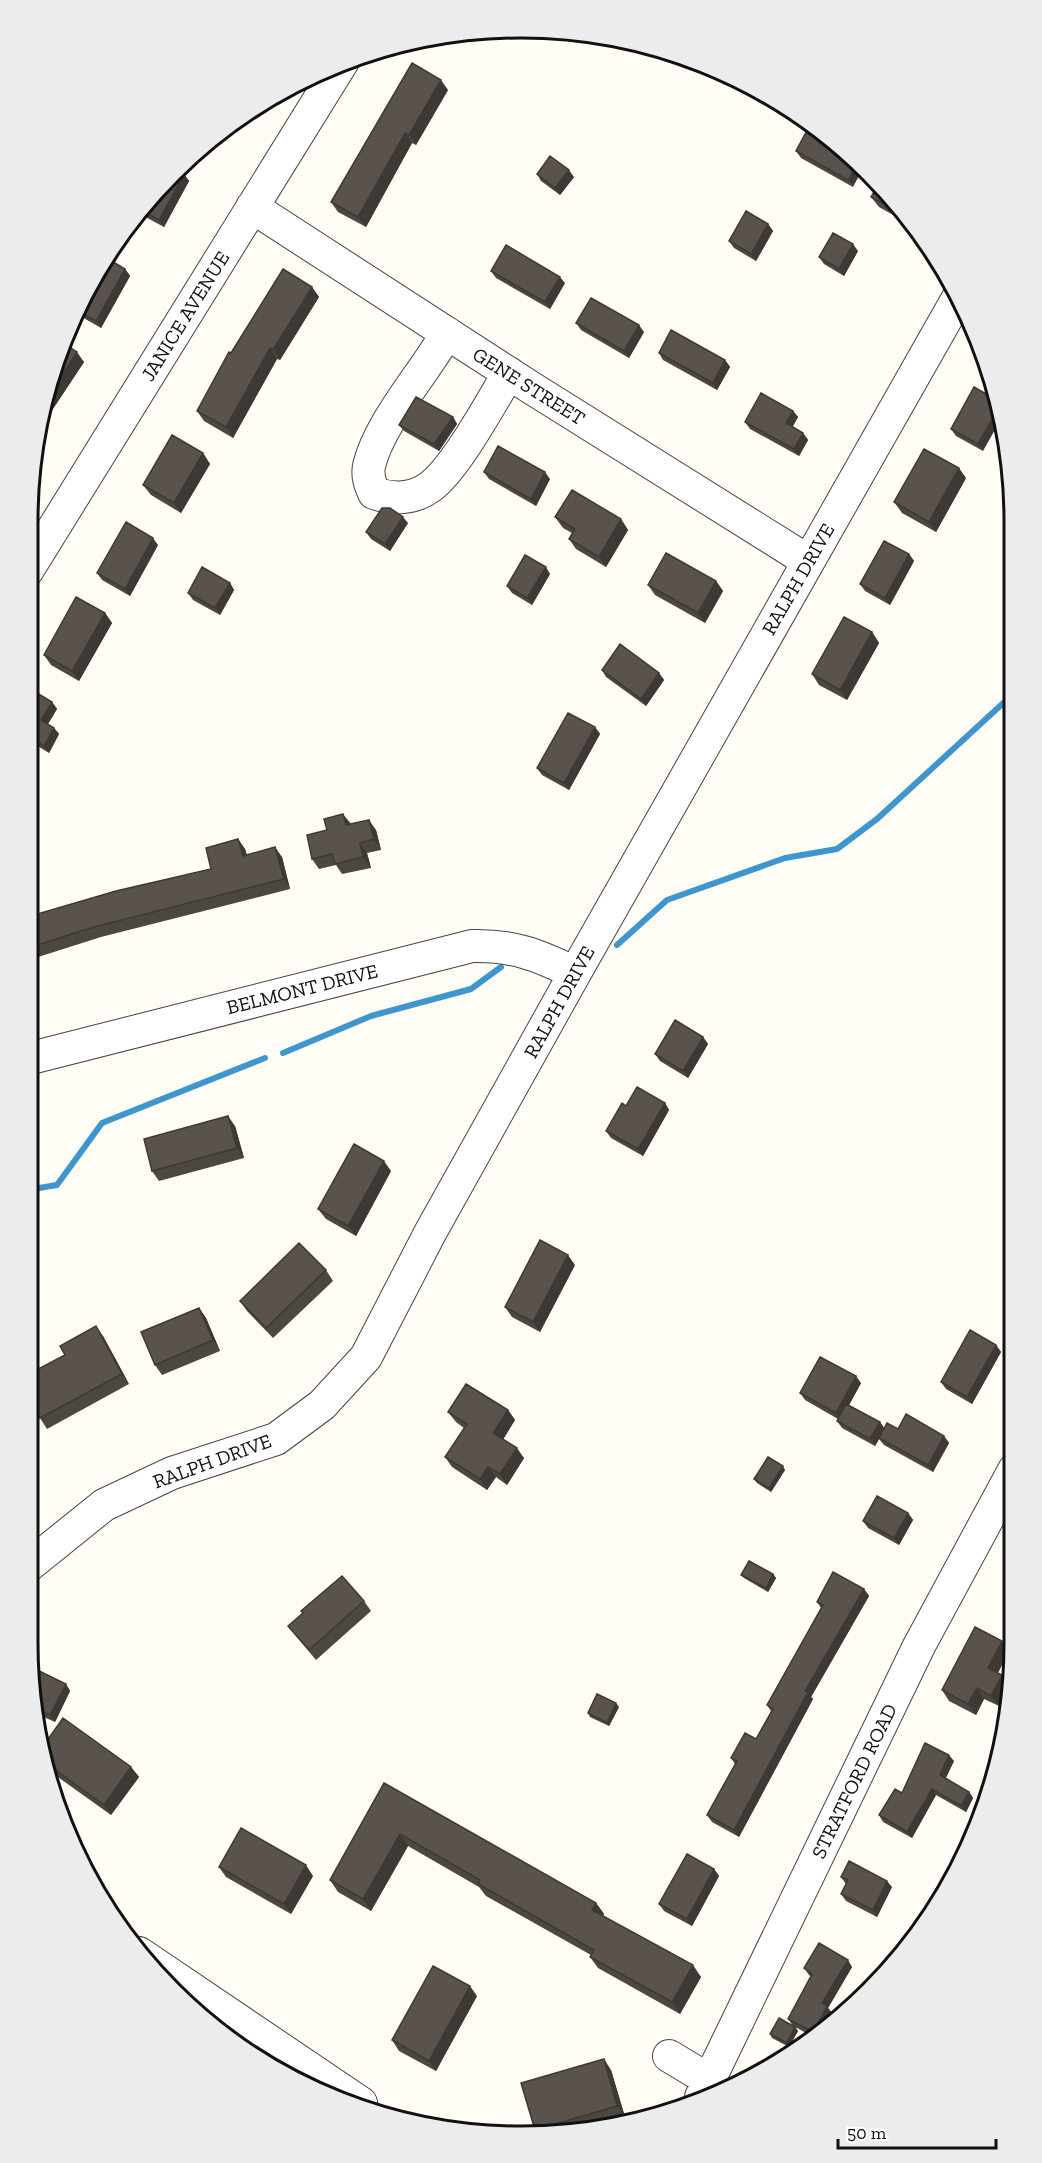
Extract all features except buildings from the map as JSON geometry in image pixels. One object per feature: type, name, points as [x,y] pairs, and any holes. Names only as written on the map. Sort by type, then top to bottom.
[{"type":"street","name":"JANICE AVENUE","points":[[38,553],[334,75]]},
{"type":"street","name":"GENE STREET","points":[[252,207],[509,373],[808,561]]},
{"type":"street","name":"RALPH DRIVE","points":[[38,1559],[104,1505],[172,1473],[276,1439],[322,1405],[366,1357],[430,1233],[574,973],[954,305]]},
{"type":"street","points":[[447,333],[398,405],[380,440],[369,466],[368,481],[374,493],[389,499],[408,496],[430,487],[458,453],[509,373]]},
{"type":"street","name":"BELMONT DRIVE","points":[[38,1056],[472,945],[501,945],[528,951],[574,973]]},
{"type":"street","name":"STRATFORD ROAD","points":[[705,2088],[919,1646],[1004,1511]]},
{"type":"street","points":[[168,1973],[345,2092]]},
{"type":"street","points":[[669,2056],[705,2088]]},
{"type":"waterway","points":[[617,945],[667,900],[785,858],[837,849],[877,819],[1004,702]]},
{"type":"waterway","points":[[283,1053],[371,1016],[471,989],[501,967]]},
{"type":"waterway","points":[[38,1188],[57,1185],[102,1123],[265,1058]]}]
